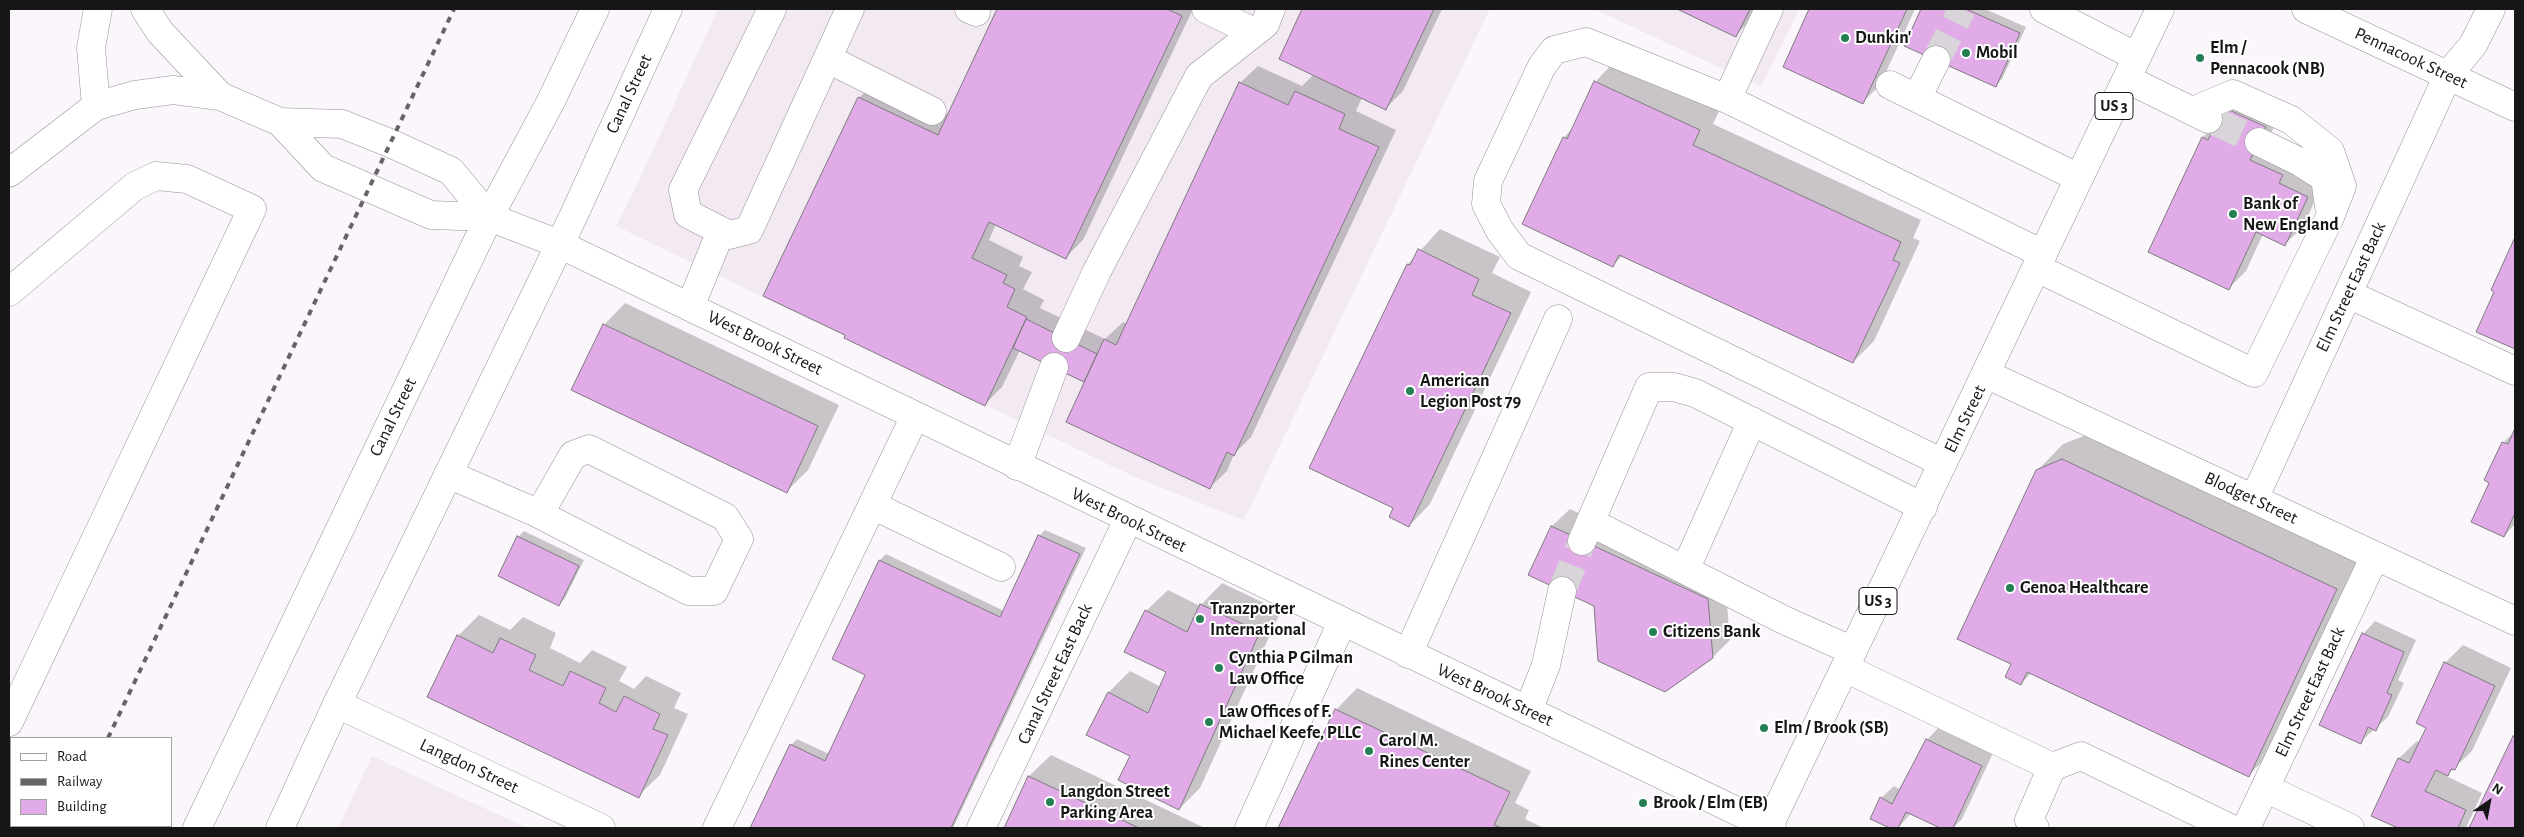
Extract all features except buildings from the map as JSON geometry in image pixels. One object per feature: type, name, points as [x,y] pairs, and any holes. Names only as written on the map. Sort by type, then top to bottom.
[{"type":"street","points":[[96,106],[91,48],[98,9]]},
{"type":"street","points":[[145,9],[160,32],[220,96]]},
{"type":"street","name":"Canal Street","points":[[197,828],[488,217],[551,101],[595,9]]},
{"type":"street","name":"Canal Street","points":[[280,828],[337,704],[559,244],[668,9]]},
{"type":"street","points":[[772,9],[683,190],[688,214],[729,235],[749,230],[850,9]]},
{"type":"street","points":[[1206,9],[1254,32]]},
{"type":"street","points":[[1066,338],[1097,271],[1199,76],[1265,24],[1272,9]]},
{"type":"street","points":[[1728,99],[1769,9]]},
{"type":"street","points":[[1943,463],[1519,256],[1500,231],[1486,204],[1488,181],[1542,66],[1554,50],[1586,42],[1728,99],[2254,373],[2330,217],[2342,186],[2330,151],[2291,120],[2233,94],[2205,117],[2044,9]]},
{"type":"street","name":"Elm Street","points":[[1770,828],[2160,9]]},
{"type":"street","name":"Pennacook Street","points":[[2306,9],[2515,107]]},
{"type":"street","name":"Elm Street East Back","points":[[2254,499],[2448,75],[2473,45],[2491,9]]},
{"type":"street","points":[[828,59],[932,111]]},
{"type":"street","points":[[1917,98],[1936,60]]},
{"type":"street","points":[[1890,85],[2079,178]]},
{"type":"street","points":[[9,173],[96,106],[135,95],[173,90],[220,96],[280,122],[342,124],[390,143],[451,171],[488,217]]},
{"type":"street","points":[[280,122],[323,168],[431,215],[488,217]]},
{"type":"street","points":[[2259,142],[2298,161],[2325,178],[2330,217]]},
{"type":"street","points":[[9,292],[58,248],[135,186],[156,176],[187,179],[252,209],[9,722]]},
{"type":"street","name":"West Brook Street","points":[[488,217],[559,244],[1770,828]]},
{"type":"street","points":[[690,307],[721,231]]},
{"type":"street","points":[[2348,294],[2515,371]]},
{"type":"street","points":[[1408,654],[1558,319]]},
{"type":"street","points":[[1017,466],[1054,367]]},
{"type":"street","name":"Blodget Street","points":[[1986,374],[2515,621]]},
{"type":"street","points":[[1923,507],[1695,393],[1674,387],[1649,387],[1586,531],[1685,570],[1784,620],[1849,660],[2052,767]]},
{"type":"street","points":[[717,828],[915,416]]},
{"type":"street","points":[[1685,570],[1752,421]]},
{"type":"street","points":[[448,474],[535,512],[689,591],[714,591],[739,539],[725,517],[589,448],[573,455],[545,504],[535,512]]},
{"type":"street","points":[[872,505],[1001,567]]},
{"type":"street","name":"Canal Street East Back","points":[[981,828],[1128,520]]},
{"type":"street","name":"Elm Street East Back","points":[[2246,828],[2375,556]]},
{"type":"street","points":[[1528,711],[1546,665],[1562,591]]},
{"type":"street","points":[[1249,828],[1342,622]]},
{"type":"street","name":"Langdon Street","points":[[337,704],[601,828]]},
{"type":"street","points":[[2035,828],[2029,820],[2052,767],[2082,756],[2230,828]]},
{"type":"street","points":[[2265,788],[2350,828]]},
{"type":"shaded area","points":[[718,9],[1490,9],[1244,520],[1139,479],[616,226]]},
{"type":"shaded area","points":[[1594,9],[1800,9],[1761,87]]},
{"type":"shaded area","points":[[372,756],[527,828],[338,828]]},
{"type":"tunnel","points":[[1936,60],[1962,9]]},
{"type":"tunnel","points":[[2216,122],[2259,142]]},
{"type":"tunnel","points":[[1562,591],[1582,541]]},
{"type":"railway","points":[[108,737],[454,9]]},
{"type":"place","name":"Dunkin'","points":[[1845,38]]},
{"type":"place","name":"Mobil","points":[[1966,53]]},
{"type":"place","name":"Elm / Pennacook (NB)","points":[[2200,58]]},
{"type":"place","name":"Bank of New England","points":[[2233,214]]},
{"type":"place","name":"American Legion Post 79","points":[[1410,391]]},
{"type":"place","name":"Genoa Healthcare","points":[[2010,588]]},
{"type":"place","name":"Tranzporter International","points":[[1200,619]]},
{"type":"place","name":"Citizens Bank","points":[[1653,632]]},
{"type":"place","name":"Cynthia P Gilman Law Office","points":[[1219,668]]},
{"type":"place","name":"Law Offices of F. Michael Keefe, PLLC","points":[[1209,722]]},
{"type":"place","name":"Elm / Brook (SB)","points":[[1764,728]]},
{"type":"place","name":"Carol M. Rines Center","points":[[1369,751]]},
{"type":"place","name":"Langdon Street Parking Area","points":[[1050,802]]},
{"type":"place","name":"Brook / Elm (EB)","points":[[1643,803]]}]
